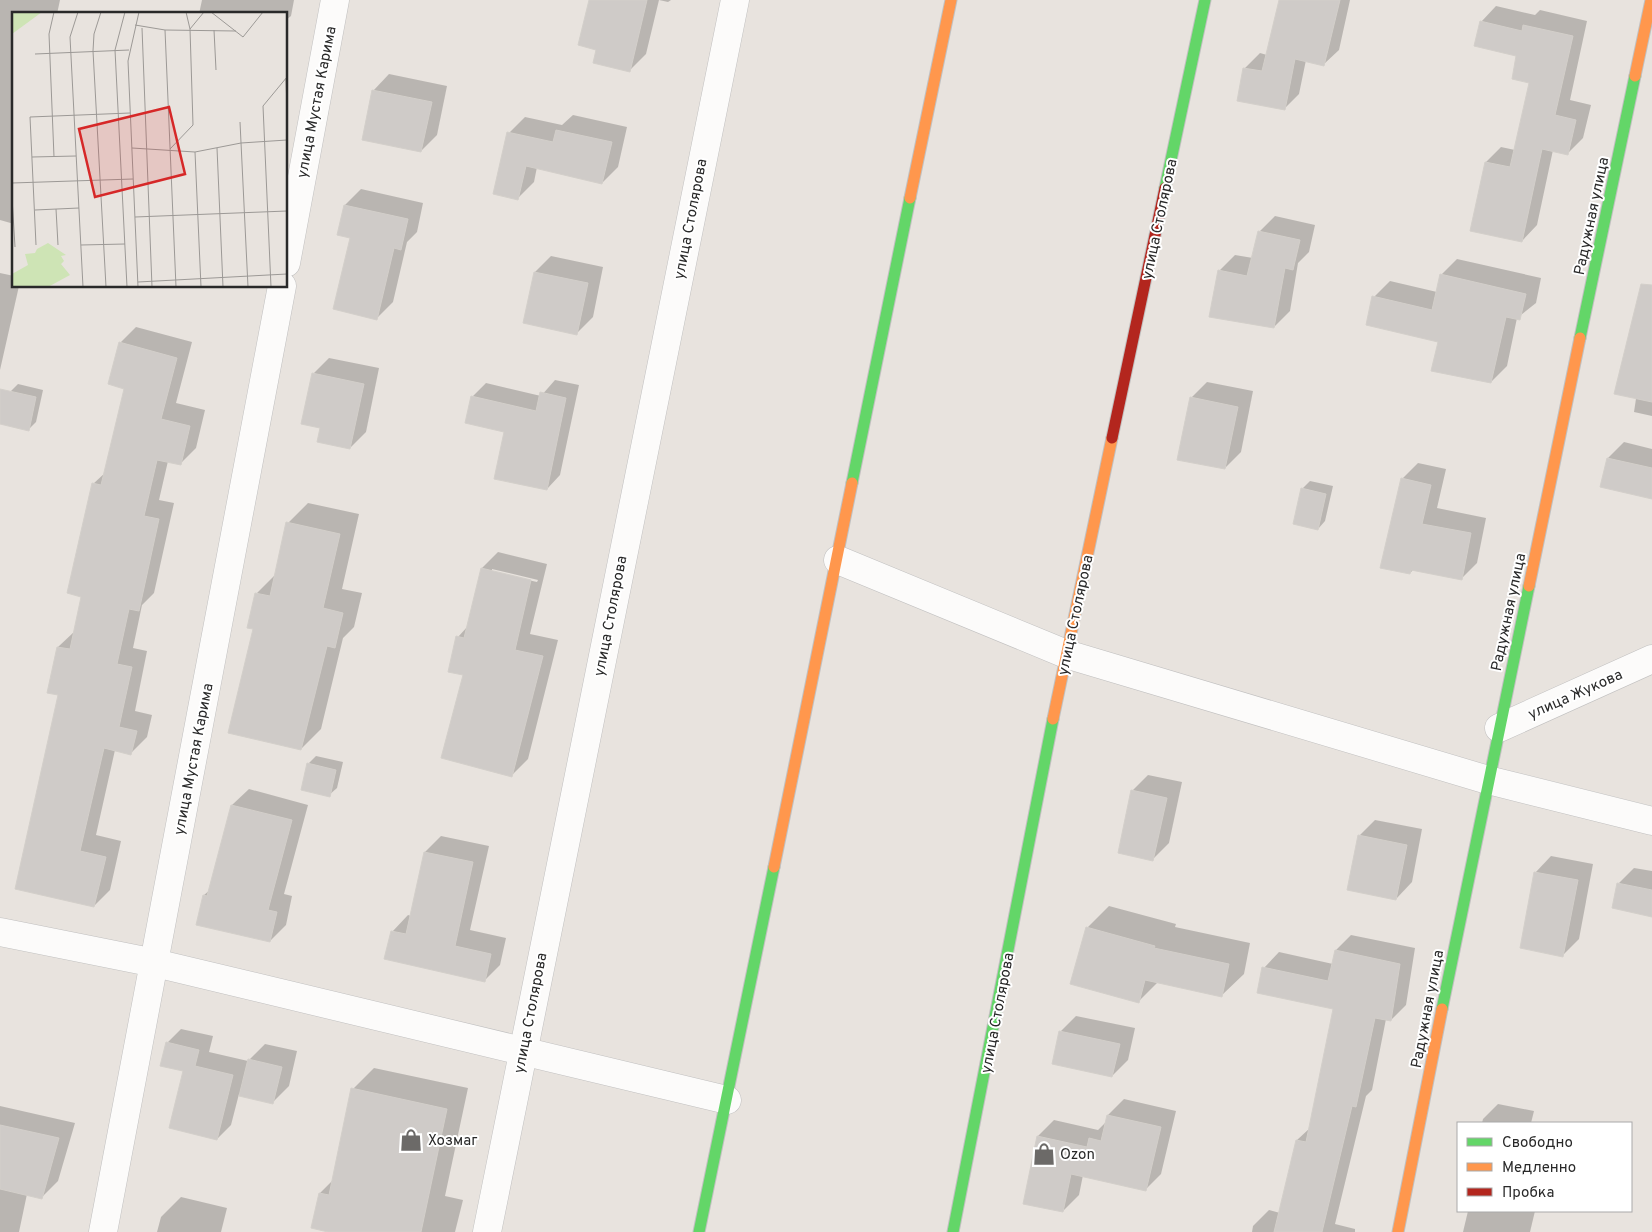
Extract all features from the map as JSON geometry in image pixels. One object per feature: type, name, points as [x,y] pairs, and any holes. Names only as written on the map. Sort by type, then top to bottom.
[{"type":"street","name":"улица Мустая Карима","points":[[288,252],[336,0]]},
{"type":"street","name":"улица Столярова","points":[[487,1232],[734,0]]},
{"type":"street","points":[[699,1232],[838,560],[951,0]]},
{"type":"street","name":"улица Столярова","points":[[953,1232],[1066,654],[1205,0]]},
{"type":"street","name":"Радужная улица","points":[[1398,1232],[1488,780],[1651,0]]},
{"type":"street","name":"улица Мустая Карима","points":[[103,1232],[282,288]]},
{"type":"street","points":[[838,560],[1066,654],[1488,780],[1652,821]]},
{"type":"street","name":"улица Жукова","points":[[1499,728],[1652,659]]},
{"type":"street","points":[[0,932],[155,963],[726,1100]]},
{"type":"building","points":[[589,0],[647,0],[630,72],[593,63],[596,50],[578,45]]},
{"type":"building","points":[[1279,0],[1340,0],[1324,66],[1295,59],[1285,110],[1237,101],[1243,68],[1262,71]]},
{"type":"building","points":[[1480,21],[1522,31],[1523,25],[1573,36],[1555,115],[1576,120],[1568,155],[1542,149],[1522,242],[1470,231],[1485,162],[1510,167],[1529,83],[1512,79],[1516,56],[1474,46]]},
{"type":"building","points":[[372,90],[432,102],[421,152],[362,140]]},
{"type":"building","points":[[556,130],[612,142],[602,184],[526,166],[518,200],[493,194],[507,132],[553,142]]},
{"type":"building","points":[[344,205],[408,219],[401,250],[394,248],[377,320],[333,309],[350,238],[337,235]]},
{"type":"building","points":[[1258,231],[1300,240],[1293,270],[1285,268],[1274,328],[1209,317],[1218,270],[1247,276]]},
{"type":"building","points":[[534,272],[588,283],[577,335],[523,323]]},
{"type":"building","points":[[1440,274],[1526,294],[1520,320],[1506,317],[1491,383],[1431,371],[1438,342],[1366,325],[1372,296],[1432,310]]},
{"type":"building","points":[[1641,284],[1652,285],[1652,402],[1614,394]]},
{"type":"building","points":[[119,342],[177,358],[161,419],[190,426],[181,465],[157,460],[144,516],[159,519],[139,611],[129,609],[117,664],[132,667],[119,727],[137,731],[131,755],[104,748],[80,851],[106,857],[94,907],[15,889],[58,695],[47,693],[57,647],[70,649],[81,597],[67,593],[92,483],[101,485],[124,389],[108,384]]},
{"type":"building","points":[[312,373],[364,384],[350,449],[317,442],[320,428],[301,424]]},
{"type":"building","points":[[0,389],[36,397],[29,431],[0,424]]},
{"type":"building","points":[[540,392],[566,398],[547,490],[494,479],[504,432],[465,423],[471,396],[536,411]]},
{"type":"building","points":[[1190,397],[1238,407],[1225,469],[1177,460]]},
{"type":"building","points":[[1607,458],[1652,468],[1652,499],[1600,487]]},
{"type":"building","points":[[1401,478],[1431,485],[1422,524],[1471,533],[1462,580],[1411,570],[1410,574],[1380,568]]},
{"type":"building","points":[[1301,488],[1326,494],[1318,530],[1293,524]]},
{"type":"building","points":[[286,522],[340,534],[323,608],[343,613],[335,648],[327,646],[301,750],[228,733],[253,629],[247,628],[255,593],[270,596]]},
{"type":"building","points":[[481,568],[531,580],[515,650],[543,656],[512,777],[441,758],[463,675],[448,672],[456,636],[464,638]]},
{"type":"building","points":[[307,763],[336,770],[330,797],[301,790]]},
{"type":"building","points":[[1131,790],[1167,798],[1153,861],[1118,853]]},
{"type":"building","points":[[231,805],[292,820],[268,910],[277,912],[270,942],[196,925],[203,895],[207,896]]},
{"type":"building","points":[[1358,835],[1407,845],[1396,900],[1347,890]]},
{"type":"building","points":[[424,852],[473,862],[455,946],[491,954],[485,982],[384,959],[391,931],[406,934]]},
{"type":"building","points":[[1534,872],[1578,880],[1563,957],[1520,948]]},
{"type":"building","points":[[1617,883],[1652,890],[1652,917],[1612,908]]},
{"type":"building","points":[[1086,927],[1155,946],[1154,948],[1229,964],[1222,997],[1145,980],[1139,1003],[1070,984]]},
{"type":"building","points":[[1335,950],[1400,964],[1391,1021],[1375,1018],[1356,1107],[1352,1106],[1322,1232],[1274,1232],[1296,1140],[1306,1142],[1333,1009],[1257,993],[1262,967],[1328,981]]},
{"type":"building","points":[[1059,1031],[1120,1044],[1112,1077],[1052,1064]]},
{"type":"building","points":[[166,1042],[199,1050],[195,1066],[233,1075],[217,1140],[169,1128],[183,1071],[160,1066]]},
{"type":"building","points":[[248,1059],[282,1067],[273,1104],[239,1096]]},
{"type":"building","points":[[351,1088],[447,1109],[421,1232],[328,1232],[311,1228],[319,1193],[329,1195]]},
{"type":"building","points":[[1107,1115],[1161,1127],[1146,1191],[1071,1174],[1063,1212],[1023,1204],[1037,1136],[1087,1147],[1089,1138],[1101,1141]]},
{"type":"building","points":[[0,1125],[59,1138],[42,1199],[0,1189]]},
{"type":"traffic: fast","points":[[1165,188],[1205,0]]},
{"type":"traffic: fast","points":[[1580,338],[1635,76]]},
{"type":"traffic: fast","points":[[852,483],[910,198]]},
{"type":"traffic: fast","points":[[1442,1009],[1529,586]]},
{"type":"traffic: fast","points":[[953,1232],[1053,719]]},
{"type":"traffic: fast","points":[[699,1232],[774,867]]},
{"type":"traffic: slow","points":[[910,198],[951,0]]},
{"type":"traffic: slow","points":[[1635,76],[1651,0]]},
{"type":"traffic: slow","points":[[1529,586],[1580,338]]},
{"type":"traffic: slow","points":[[1053,719],[1112,438]]},
{"type":"traffic: slow","points":[[774,867],[852,483]]},
{"type":"traffic: slow","points":[[1398,1232],[1442,1009]]},
{"type":"traffic: jam","points":[[1112,438],[1165,188]]},
{"type":"place","name":"Хозмаг","points":[[411,1140]]},
{"type":"place","name":"Ozon","points":[[1044,1154]]}]
